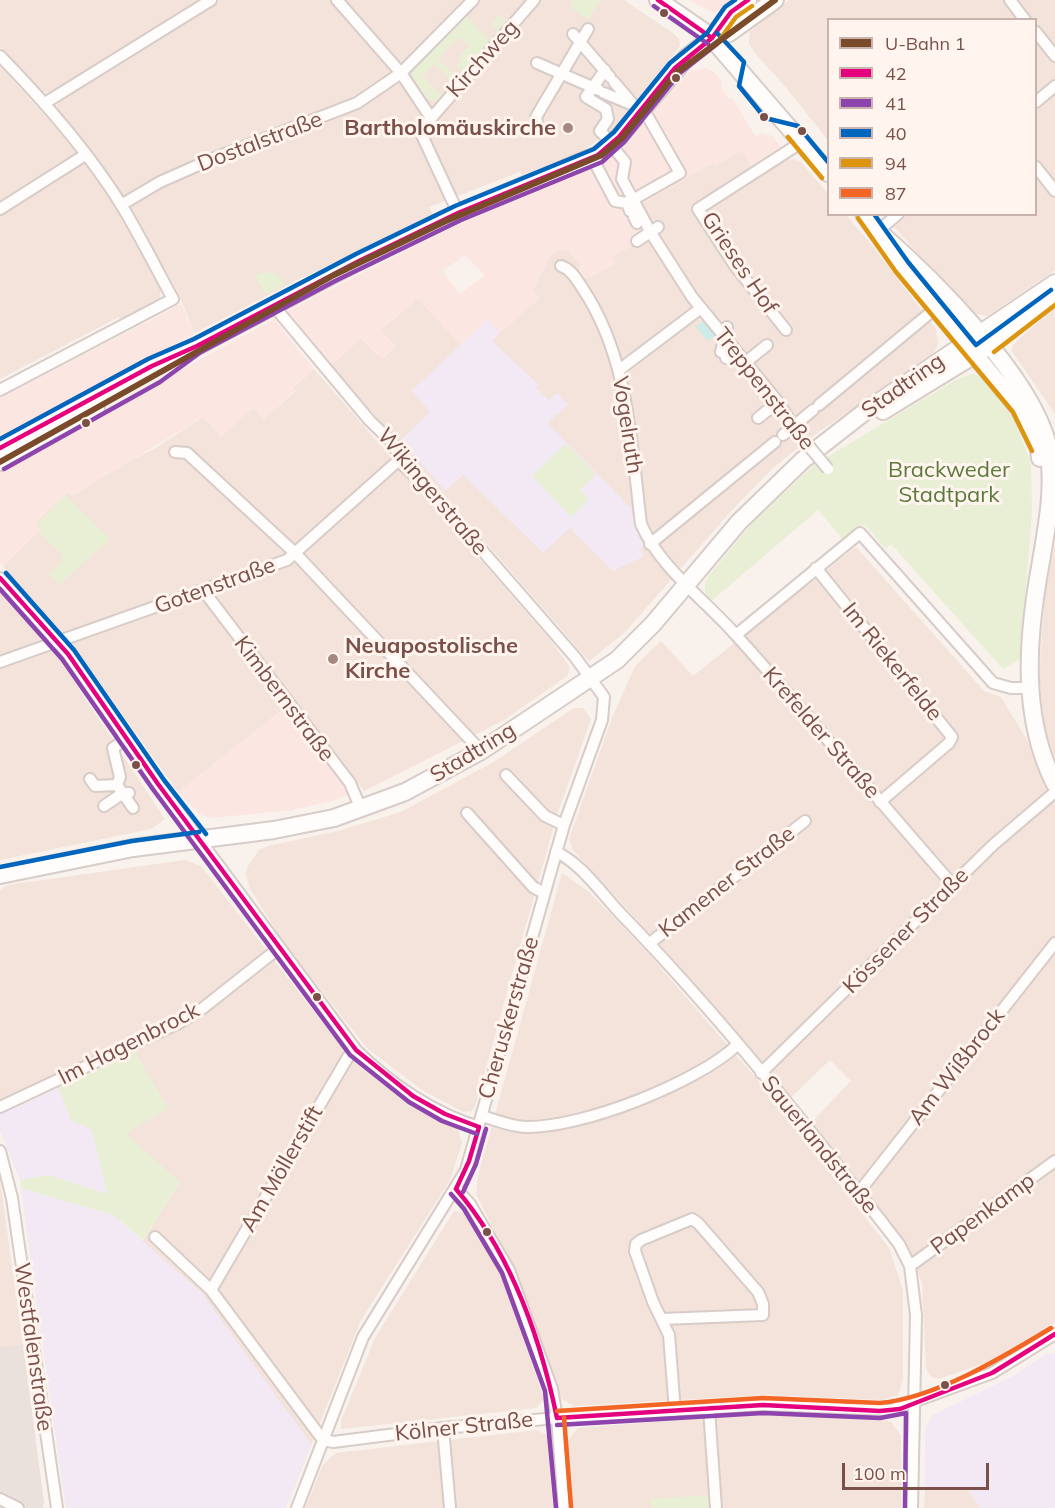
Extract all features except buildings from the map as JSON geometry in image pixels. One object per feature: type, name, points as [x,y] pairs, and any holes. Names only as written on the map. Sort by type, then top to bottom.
[{"type":"street","points":[[45,103],[211,0]]},
{"type":"street","points":[[337,0],[401,73],[430,118],[420,130],[458,213]]},
{"type":"street","name":"Dostalstraße","points":[[121,205],[160,183],[212,159],[348,107],[401,73],[473,0]]},
{"type":"street","name":"Kirchweg","points":[[430,118],[534,0]]},
{"type":"street","points":[[658,0],[712,38],[827,172]]},
{"type":"street","points":[[0,448],[152,366],[197,346],[273,305],[458,213],[598,155],[619,137],[675,68],[712,38],[731,12],[748,0]]},
{"type":"street","points":[[712,38],[729,33],[775,0]]},
{"type":"street","points":[[1010,0],[1024,18]]},
{"type":"street","points":[[537,123],[536,117],[562,74],[577,38],[588,29]]},
{"type":"street","points":[[1037,34],[1055,56]]},
{"type":"street","points":[[537,63],[633,105],[577,38]]},
{"type":"street","points":[[0,56],[45,103],[121,205],[173,299],[0,390]]},
{"type":"street","points":[[604,135],[600,131],[608,119],[608,114],[604,107],[586,97],[598,90],[610,76]]},
{"type":"street","points":[[1037,100],[1055,86]]},
{"type":"street","points":[[616,152],[625,162],[622,179],[639,221],[680,173],[648,117]]},
{"type":"street","name":"Grieses Hof","points":[[786,330],[735,266],[698,208],[802,142]]},
{"type":"street","points":[[0,209],[85,155]]},
{"type":"street","name":"Treppenstraße","points":[[596,165],[615,201],[639,221],[705,313],[724,327],[746,362],[778,402],[795,430],[828,469]]},
{"type":"street","points":[[1037,169],[1055,191]]},
{"type":"street","points":[[866,216],[902,267],[936,308],[977,344],[1048,447],[1042,477],[1040,566]]},
{"type":"street","points":[[878,231],[896,216]]},
{"type":"street","points":[[878,231],[910,259],[977,344],[1038,415],[1055,427]]},
{"type":"street","name":"Vogelruth","points":[[561,267],[570,272],[597,311],[619,370],[641,524],[650,544],[686,586]]},
{"type":"street","name":"Stadtring","points":[[977,344],[1055,283]]},
{"type":"street","name":"Stadtring","points":[[0,875],[133,848],[300,826],[361,809],[405,792],[481,751],[591,679],[624,653],[686,586],[739,522],[781,479],[867,410],[1055,296]]},
{"type":"street","name":"Wikingerstraße","points":[[273,305],[370,421],[392,442],[400,459],[591,679]]},
{"type":"street","points":[[650,544],[779,439],[795,430],[816,407],[936,308]]},
{"type":"street","points":[[705,313],[724,327],[724,355],[746,362],[767,345]]},
{"type":"street","name":"Treppenstraße","points":[[619,370],[705,313]]},
{"type":"street","points":[[0,462],[156,375],[197,346]]},
{"type":"street","points":[[758,418],[778,402]]},
{"type":"street","points":[[1038,415],[1054,476],[1052,502],[1040,566],[1031,651],[1030,688],[1033,726],[1055,784]]},
{"type":"street","points":[[175,452],[187,453],[294,553],[481,751]]},
{"type":"street","name":"Gotenstraße","points":[[0,662],[277,564],[294,553],[400,459]]},
{"type":"street","points":[[736,635],[860,533],[993,683],[1011,688],[1030,688]]},
{"type":"street","name":"Im Riekerfelde","points":[[816,568],[952,737],[949,743],[880,802]]},
{"type":"street","points":[[0,578],[58,642],[126,739],[356,1050],[418,1098],[480,1122],[527,1128],[598,1115],[708,1066],[737,1045]]},
{"type":"street","name":"Krefelder Straße","points":[[686,586],[736,635],[953,885]]},
{"type":"street","name":"Kimbernstraße","points":[[203,590],[350,783],[361,809]]},
{"type":"street","name":"Cheruskerstraße","points":[[297,1508],[363,1337],[456,1189],[470,1161],[556,852],[603,711],[604,697],[591,679]]},
{"type":"street","points":[[126,739],[113,748],[124,791],[133,808]]},
{"type":"street","points":[[506,776],[545,816],[564,825]]},
{"type":"street","points":[[90,779],[95,786],[124,791]]},
{"type":"street","points":[[104,806],[124,791]]},
{"type":"street","name":"Kössener Straße","points":[[761,1073],[993,845],[1055,792]]},
{"type":"street","points":[[467,813],[533,887],[544,893]]},
{"type":"street","name":"Kamener Straße","points":[[650,943],[805,821]]},
{"type":"street","name":"Sauerlandstraße","points":[[556,852],[575,866],[650,943],[761,1073],[899,1244],[910,1266],[916,1315],[912,1508]]},
{"type":"street","name":"Am Wißbrock","points":[[859,1192],[1055,943]]},
{"type":"street","name":"Im Hagenbrock","points":[[0,1107],[179,1023],[203,1008],[279,948]]},
{"type":"street","name":"Am Möllerstift","points":[[211,1290],[348,1057],[356,1050]]},
{"type":"street","name":"Westfalenstraße","points":[[0,1151],[12,1198],[57,1508]]},
{"type":"street","name":"Papenkamp","points":[[910,1266],[1055,1161]]},
{"type":"street","points":[[456,1189],[470,1204],[509,1270],[552,1389],[557,1418],[564,1508]]},
{"type":"street","points":[[662,1318],[764,1315],[763,1304],[758,1292],[699,1223],[692,1219],[636,1244],[635,1251],[653,1302],[662,1318],[670,1345],[675,1411]]},
{"type":"street","points":[[155,1238],[211,1290],[323,1440]]},
{"type":"street","name":"Kölner Straße","points":[[323,1440],[333,1442],[443,1428],[557,1418],[764,1406],[880,1410],[914,1404],[992,1373],[1054,1335]]},
{"type":"street","points":[[709,1409],[716,1508]]},
{"type":"street","points":[[443,1428],[450,1508]]},
{"type":"street","points":[[0,1499],[18,1508]]},
{"type":"shaded area","points":[[0,0],[200,0],[51,93],[41,92],[0,47]]},
{"type":"shaded area","points":[[220,0],[624,0],[674,34],[679,39],[680,46],[615,127],[583,151],[429,207],[433,215],[409,228],[293,282],[195,333],[177,291],[124,197],[56,108],[60,99],[180,27]]},
{"type":"shaded area","points":[[688,0],[737,0],[714,13]]},
{"type":"shaded area","points":[[789,0],[1055,0],[1055,270],[987,316],[969,312],[885,216],[1037,216],[1037,18],[827,18],[827,139],[754,52],[749,43],[750,31]]},
{"type":"shaded area","points":[[0,66],[70,143],[111,200],[161,289],[159,301],[124,318],[117,318],[0,379]]},
{"type":"shaded area","points":[[705,68],[713,71],[721,80],[722,88],[729,99],[732,98],[756,137],[761,133],[773,136],[781,148],[752,167],[744,153],[740,151],[716,166],[713,163],[641,205],[653,229],[638,243],[612,257],[615,264],[589,278],[578,274],[580,264],[569,252],[561,250],[551,254],[533,290],[539,299],[500,333],[488,320],[461,346],[418,298],[381,330],[396,347],[382,360],[361,338],[331,365],[286,312],[446,230],[609,160],[630,141],[691,71]],"holes":[[[465,255],[485,275],[460,294],[443,271]]]},
{"type":"shaded area","points":[[740,151],[744,153],[757,177],[787,160],[794,159],[801,162],[827,193],[827,216],[847,216],[936,329],[938,345],[933,353],[813,436],[773,468],[732,510],[625,632],[589,661],[331,365],[361,338],[382,359],[381,330],[418,298],[461,345],[488,319],[500,332],[539,299],[533,290],[551,254],[561,250],[569,252],[580,264],[582,277],[589,278],[614,264],[611,257],[638,243],[640,205],[714,162],[716,165]]},
{"type":"shaded area","points":[[181,304],[195,333],[0,438],[0,398]]},
{"type":"shaded area","points":[[1055,309],[1055,414],[1012,351],[1013,345],[1022,336]]},
{"type":"shaded area","points":[[274,319],[314,369],[293,387],[296,391],[264,419],[254,408],[221,437],[203,417],[72,496],[66,492],[36,524],[40,530],[3,566],[0,563],[0,469]]},
{"type":"shaded area","points":[[488,319],[500,333],[492,341],[538,384],[536,388],[549,400],[557,393],[568,405],[548,423],[631,508],[635,528],[645,546],[641,548],[643,557],[613,571],[570,528],[543,553],[463,475],[445,491],[401,440],[430,412],[411,391]]},
{"type":"shaded area","points":[[314,369],[551,641],[569,666],[569,671],[567,676],[504,720],[364,791],[295,700],[178,792],[81,656],[3,566],[40,530],[35,524],[67,492],[154,449],[203,417],[254,408],[264,419],[296,391],[293,388]]},
{"type":"shaded area","points":[[1055,543],[1055,758],[1045,729],[1039,677],[1045,594]]},
{"type":"shaded area","points":[[856,547],[984,691],[1001,697],[1028,742],[1055,805],[1055,1322],[993,1360],[939,1379],[931,1377],[926,1368],[922,1283],[905,1241],[810,1124],[851,1081],[830,1060],[789,1099],[659,944],[573,850],[569,839],[612,718],[635,666],[661,641],[693,676]]},
{"type":"shaded area","points":[[0,592],[61,662],[165,819],[151,829],[0,860]]},
{"type":"shaded area","points":[[284,708],[351,793],[333,801],[292,810],[212,818],[201,815],[178,792]]},
{"type":"shaded area","points":[[574,708],[583,708],[591,719],[557,815],[475,1106],[472,1111],[463,1112],[422,1090],[367,1048],[284,943],[250,889],[246,874],[248,866],[259,850],[272,845],[338,831],[401,812],[492,763]]},
{"type":"shaded area","points":[[185,860],[201,866],[349,1057],[415,1108],[458,1129],[462,1143],[450,1180],[361,1320],[286,1508],[66,1508],[21,1188],[143,1240],[180,1182],[49,1175],[20,1180],[0,1129],[0,890],[8,885]]},
{"type":"shaded area","points":[[562,873],[589,892],[646,951],[755,1077],[889,1248],[903,1291],[903,1380],[898,1395],[882,1400],[766,1395],[574,1406],[561,1398],[514,1270],[476,1194],[478,1176]]},
{"type":"shaded area","points":[[58,1086],[71,1120],[92,1130],[108,1194],[49,1175],[20,1180],[0,1129],[0,1110]]},
{"type":"shaded area","points":[[0,1181],[23,1344],[0,1347]]},
{"type":"shaded area","points":[[21,1188],[113,1215],[201,1292],[311,1444],[286,1508],[66,1508]]},
{"type":"shaded area","points":[[454,1211],[464,1213],[500,1271],[544,1399],[536,1408],[341,1429],[341,1421],[375,1338]]},
{"type":"shaded area","points":[[23,1344],[44,1502],[43,1508],[0,1508],[0,1347]]},
{"type":"shaded area","points":[[1047,1353],[1055,1354],[1055,1508],[980,1508],[968,1490],[925,1490],[925,1428],[933,1415],[1013,1376]]},
{"type":"shaded area","points":[[767,1413],[880,1419],[891,1422],[901,1436],[901,1508],[573,1508],[567,1442],[578,1428]]},
{"type":"shaded area","points":[[537,1430],[547,1435],[553,1508],[305,1508],[323,1465],[336,1453]]},
{"type":"shaded area","points":[[925,1490],[968,1490],[980,1508],[924,1508]]},
{"type":"green space","points":[[571,0],[601,0],[588,19],[571,8]]},
{"type":"green space","points":[[500,14],[508,22],[498,33],[490,24]]},
{"type":"green space","points":[[466,16],[491,42],[463,72],[456,65],[461,60],[459,57],[469,46],[459,37],[438,59],[459,79],[454,85],[435,63],[423,76],[442,96],[437,101],[428,100],[412,77],[414,67]]},
{"type":"green space","points":[[265,272],[277,274],[286,284],[265,294],[255,275]]},
{"type":"green space","name":"Brackweder Stadtpark","points":[[972,374],[983,377],[1013,417],[1031,463],[1032,513],[1020,659],[1003,669],[891,544],[885,548],[864,524],[844,541],[818,510],[711,601],[705,587],[708,577],[752,523],[814,465],[957,379]]},
{"type":"green space","points":[[566,443],[596,474],[580,490],[589,499],[571,517],[532,476]]},
{"type":"green space","points":[[65,495],[110,539],[59,585],[49,574],[61,563],[62,555],[39,532],[41,529],[37,524]]},
{"type":"green space","points":[[134,1050],[168,1108],[126,1134],[180,1182],[143,1240],[113,1215],[21,1188],[20,1180],[49,1175],[107,1194],[92,1130],[71,1120],[58,1086]]},
{"type":"green space","points":[[709,1495],[710,1508],[651,1508],[650,1499]]},
{"type":"water","points":[[705,320],[717,334],[708,341],[696,327]]},
{"type":"metro line","name":"1","points":[[0,462],[334,275],[446,221],[602,155],[622,138],[676,73],[775,0]]},
{"type":"transit line","name":"42","points":[[658,0],[712,38]]},
{"type":"transit line","name":"40","points":[[0,439],[148,359],[194,339],[356,254],[455,206],[594,149],[614,132],[670,63],[707,33],[725,7],[735,0]]},
{"type":"transit line","name":"42","points":[[0,448],[152,366],[197,346],[359,261],[458,213],[598,155],[619,137],[675,68],[712,38],[731,12],[748,0]]},
{"type":"transit line","name":"41","points":[[654,6],[708,44]]},
{"type":"transit line","name":"94","points":[[718,42],[736,17],[752,6]]},
{"type":"transit line","name":"40","points":[[717,33],[744,62],[739,86],[765,118],[798,126],[827,161]]},
{"type":"transit line","name":"41","points":[[4,469],[160,382],[201,352],[335,281],[461,220],[602,162],[624,142],[680,73],[717,44]]},
{"type":"transit line","name":"94","points":[[788,137],[822,178]]},
{"type":"transit line","name":"40","points":[[875,216],[908,262],[976,345],[1051,290]]},
{"type":"transit line","name":"94","points":[[858,218],[896,272],[1013,412],[1032,451]]},
{"type":"transit line","name":"94","points":[[994,352],[1055,305]]},
{"type":"transit line","name":"40","points":[[6,573],[74,650],[164,780],[206,834]]},
{"type":"transit line","name":"42","points":[[0,578],[68,654],[158,784],[356,1050],[413,1096],[445,1114],[479,1127]]},
{"type":"transit line","name":"41","points":[[0,589],[62,659],[152,788],[350,1055],[409,1102],[442,1121],[477,1134]]},
{"type":"transit line","name":"40","points":[[0,867],[132,841],[199,832]]},
{"type":"transit line","name":"42","points":[[456,1189],[469,1161],[479,1127]]},
{"type":"transit line","name":"41","points":[[463,1192],[476,1164],[486,1129]]},
{"type":"transit line","name":"42","points":[[456,1189],[493,1240],[521,1297],[542,1357],[557,1418]]},
{"type":"transit line","name":"41","points":[[451,1194],[464,1209],[502,1273],[545,1391],[556,1508]]},
{"type":"transit line","name":"87","points":[[557,1411],[763,1398],[880,1403],[901,1400],[946,1385],[1051,1328]]},
{"type":"transit line","name":"42","points":[[557,1418],[763,1405],[880,1411],[900,1409],[992,1373],[1055,1334]]},
{"type":"transit line","name":"41","points":[[557,1425],[763,1413],[880,1418],[906,1413],[905,1508]]},
{"type":"transit line","name":"87","points":[[564,1417],[571,1507]]},
{"type":"place","name":"Bartholomäuskirche","points":[[568,128]]},
{"type":"place","name":"Neuapostolische Kirche","points":[[333,659]]}]
